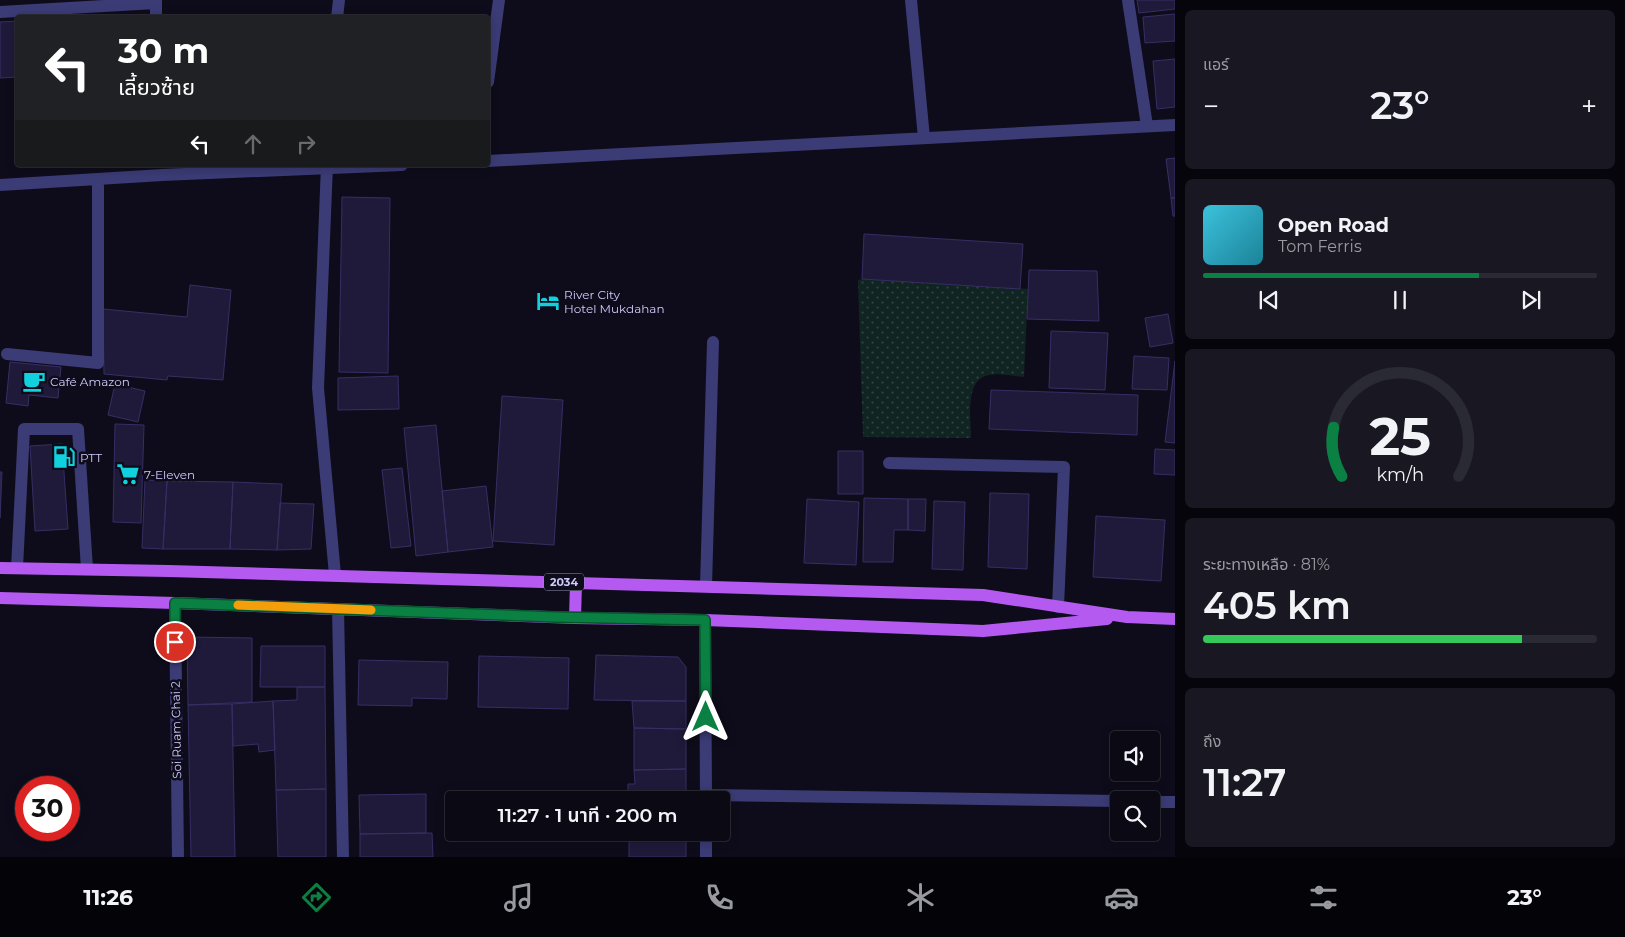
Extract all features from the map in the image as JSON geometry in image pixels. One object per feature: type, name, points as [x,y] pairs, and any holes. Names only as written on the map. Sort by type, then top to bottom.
[{"type":"main road","name":"2034","points":[[0,568],[335,575],[983,595],[1127,617]]},
{"type":"main road","points":[[575,618],[576,583]]},
{"type":"main road","points":[[0,598],[575,618],[705,620],[983,631],[1127,617],[1175,619]]},
{"type":"street","points":[[338,15],[339,0]]},
{"type":"street","points":[[490,67],[499,0]]},
{"type":"street","points":[[911,0],[924,138]]},
{"type":"street","points":[[1128,0],[1147,126]]},
{"type":"street","points":[[0,12],[156,1],[156,15]]},
{"type":"street","points":[[490,161],[1175,125]]},
{"type":"street","points":[[0,185],[98,179],[162,170],[327,167],[318,388],[335,575]]},
{"type":"street","points":[[7,354],[98,363],[98,179]]},
{"type":"street","points":[[706,586],[712,342]]},
{"type":"street","points":[[17,568],[24,429],[78,429],[87,569]]},
{"type":"street","points":[[889,463],[1064,467],[1058,607]]},
{"type":"street","name":"Soi Ruam Chai 2","points":[[175,603],[178,857]]},
{"type":"street","points":[[338,609],[343,857]]},
{"type":"street","points":[[705,620],[706,791]]},
{"type":"street","points":[[730,798],[1110,801]]},
{"type":"street","points":[[1160,802],[1175,802]]},
{"type":"street","points":[[706,841],[706,857]]},
{"type":"green space","points":[[858,280],[1028,289],[1024,377],[1002,374],[981,378],[972,392],[970,411],[971,438],[863,437]]},
{"type":"building","points":[[1137,0],[1175,0],[1175,9],[1139,13]]},
{"type":"building","points":[[1175,14],[1175,41],[1145,43],[1143,17]]},
{"type":"building","points":[[15,21],[15,77],[0,78],[0,22]]},
{"type":"building","points":[[1175,59],[1175,107],[1157,109],[1153,61]]},
{"type":"building","points":[[1175,158],[1175,198],[1171,198],[1166,159]]},
{"type":"building","points":[[342,197],[390,198],[388,373],[339,372]]},
{"type":"building","points":[[1171,198],[1175,198],[1175,216],[1173,216]]},
{"type":"building","points":[[864,234],[1023,244],[1020,289],[862,279]]},
{"type":"building","points":[[1029,270],[1097,271],[1099,321],[1027,319]]},
{"type":"building","points":[[190,285],[231,290],[223,380],[168,376],[167,380],[104,374],[103,309],[187,317]]},
{"type":"building","points":[[1168,314],[1173,343],[1150,347],[1145,318]]},
{"type":"building","points":[[1051,331],[1108,333],[1105,390],[1049,388]]},
{"type":"building","points":[[1134,356],[1169,358],[1167,390],[1132,389]]},
{"type":"building","points":[[1175,361],[1175,443],[1165,442]]},
{"type":"building","name":"Café Amazon","points":[[10,362],[61,367],[58,398],[29,395],[28,406],[6,403]]},
{"type":"building","points":[[398,376],[399,409],[338,410],[338,378]]},
{"type":"building","points":[[115,384],[145,391],[138,422],[108,415]]},
{"type":"building","points":[[991,390],[1138,395],[1137,435],[989,429]]},
{"type":"building","points":[[502,396],[563,400],[554,545],[493,541]]},
{"type":"building","name":"7-Eleven","points":[[115,424],[144,425],[141,523],[113,522]]},
{"type":"building","points":[[436,425],[448,552],[416,556],[404,428]]},
{"type":"building","points":[[62,444],[68,529],[35,531],[30,446]]},
{"type":"building","points":[[1155,449],[1175,450],[1175,475],[1154,474]]},
{"type":"building","points":[[838,451],[863,451],[863,494],[838,494]]},
{"type":"building","points":[[402,468],[411,546],[391,548],[382,470]]},
{"type":"building","points":[[0,472],[2,472],[0,518]]},
{"type":"building","points":[[145,480],[167,481],[163,549],[142,548]]},
{"type":"building","points":[[167,481],[233,482],[230,549],[163,549]]},
{"type":"building","points":[[233,482],[282,484],[277,550],[230,549]]},
{"type":"building","points":[[486,486],[493,547],[448,552],[442,491]]},
{"type":"building","points":[[990,493],[1029,494],[1027,569],[988,567]]},
{"type":"building","points":[[864,498],[908,499],[908,530],[894,530],[893,562],[863,562]]},
{"type":"building","points":[[807,499],[859,502],[856,565],[804,563]]},
{"type":"building","points":[[908,499],[926,499],[925,531],[908,530]]},
{"type":"building","points":[[934,501],[965,502],[963,570],[932,569]]},
{"type":"building","points":[[280,503],[314,504],[311,549],[277,550]]},
{"type":"building","points":[[1096,516],[1165,520],[1161,581],[1093,577]]},
{"type":"building","points":[[187,637],[252,638],[252,702],[188,705]]},
{"type":"building","points":[[261,646],[325,646],[325,687],[260,687]]},
{"type":"building","points":[[596,655],[678,657],[686,667],[686,701],[594,700]]},
{"type":"building","points":[[479,656],[569,658],[568,709],[478,707]]},
{"type":"building","points":[[359,660],[448,662],[447,699],[412,698],[412,706],[358,705]]},
{"type":"building","points":[[297,687],[325,687],[326,789],[276,790],[273,701],[297,700]]},
{"type":"building","points":[[273,701],[275,750],[259,752],[258,744],[233,746],[232,704]]},
{"type":"building","points":[[632,701],[686,701],[686,729],[634,728]]},
{"type":"building","points":[[232,704],[235,857],[191,857],[188,705]]},
{"type":"building","points":[[634,728],[686,729],[686,769],[634,770]]},
{"type":"building","points":[[686,769],[686,791],[628,791],[628,784],[635,784],[634,770]]},
{"type":"building","points":[[326,789],[326,857],[278,857],[276,790]]},
{"type":"building","points":[[426,794],[426,833],[360,834],[359,795]]},
{"type":"building","points":[[432,833],[433,857],[360,857],[360,834]]},
{"type":"building","points":[[629,841],[686,841],[686,857],[629,857]]},
{"type":"slow traffic","points":[[238,605],[371,610]]},
{"type":"place","name":"River City Hotel Mukdahan","points":[[548,301]]},
{"type":"place","name":"Café Amazon","points":[[34,381]]},
{"type":"place","name":"PTT","points":[[64,457]]},
{"type":"place","name":"7-Eleven","points":[[128,474]]},
{"type":"route","points":[[175,642],[175,603],[555,617],[705,620],[706,717]]}]
